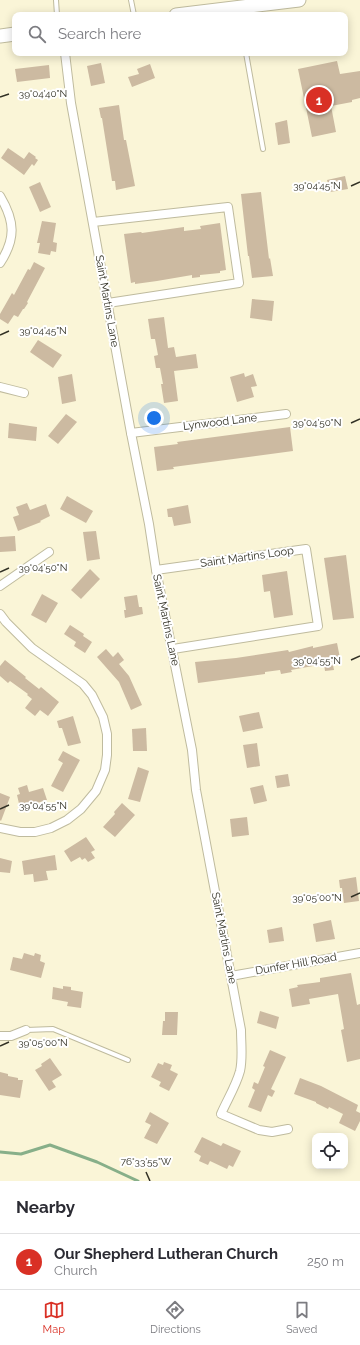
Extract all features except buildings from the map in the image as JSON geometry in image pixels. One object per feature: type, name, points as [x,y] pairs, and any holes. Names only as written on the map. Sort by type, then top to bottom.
[{"type":"main road","points":[[204,12],[299,0]]},
{"type":"main road","points":[[0,36],[12,34]]},
{"type":"street","name":"Saint Martins Lane","points":[[65,56],[71,103],[149,524],[156,570],[192,750],[196,790],[241,1030],[241,1060],[236,1082],[221,1114],[259,1130],[272,1132],[288,1129]]},
{"type":"street","points":[[0,196],[7,207],[12,226],[11,240],[7,252],[0,264]]},
{"type":"street","points":[[93,222],[228,206],[239,283],[108,303]]},
{"type":"street","points":[[0,387],[24,393]]},
{"type":"street","name":"Lynwood Lane","points":[[131,432],[286,414]]},
{"type":"street","name":"Saint Martins Loop","points":[[156,570],[306,549],[318,626],[173,649]]},
{"type":"street","points":[[0,586],[49,552]]},
{"type":"street","points":[[0,614],[32,648],[83,684],[92,695],[103,716],[107,734],[107,756],[105,770],[96,791],[81,809],[67,820],[51,828],[35,832],[20,832],[0,828]]},
{"type":"street","name":"Dunfer Hill Road","points":[[231,976],[360,953]]},
{"type":"street","points":[[0,1036],[11,1036],[26,1030]]},
{"type":"lane","points":[[56,0],[57,12]]},
{"type":"lane","points":[[131,0],[133,12]]},
{"type":"lane","points":[[247,56],[263,149]]},
{"type":"lane","points":[[26,1030],[53,1029],[128,1060]]},
{"type":"waterway","points":[[0,1152],[21,1154],[50,1145],[97,1162],[138,1181]]},
{"type":"place","name":"Our Shepherd Lutheran Church","points":[[319,100]]}]
